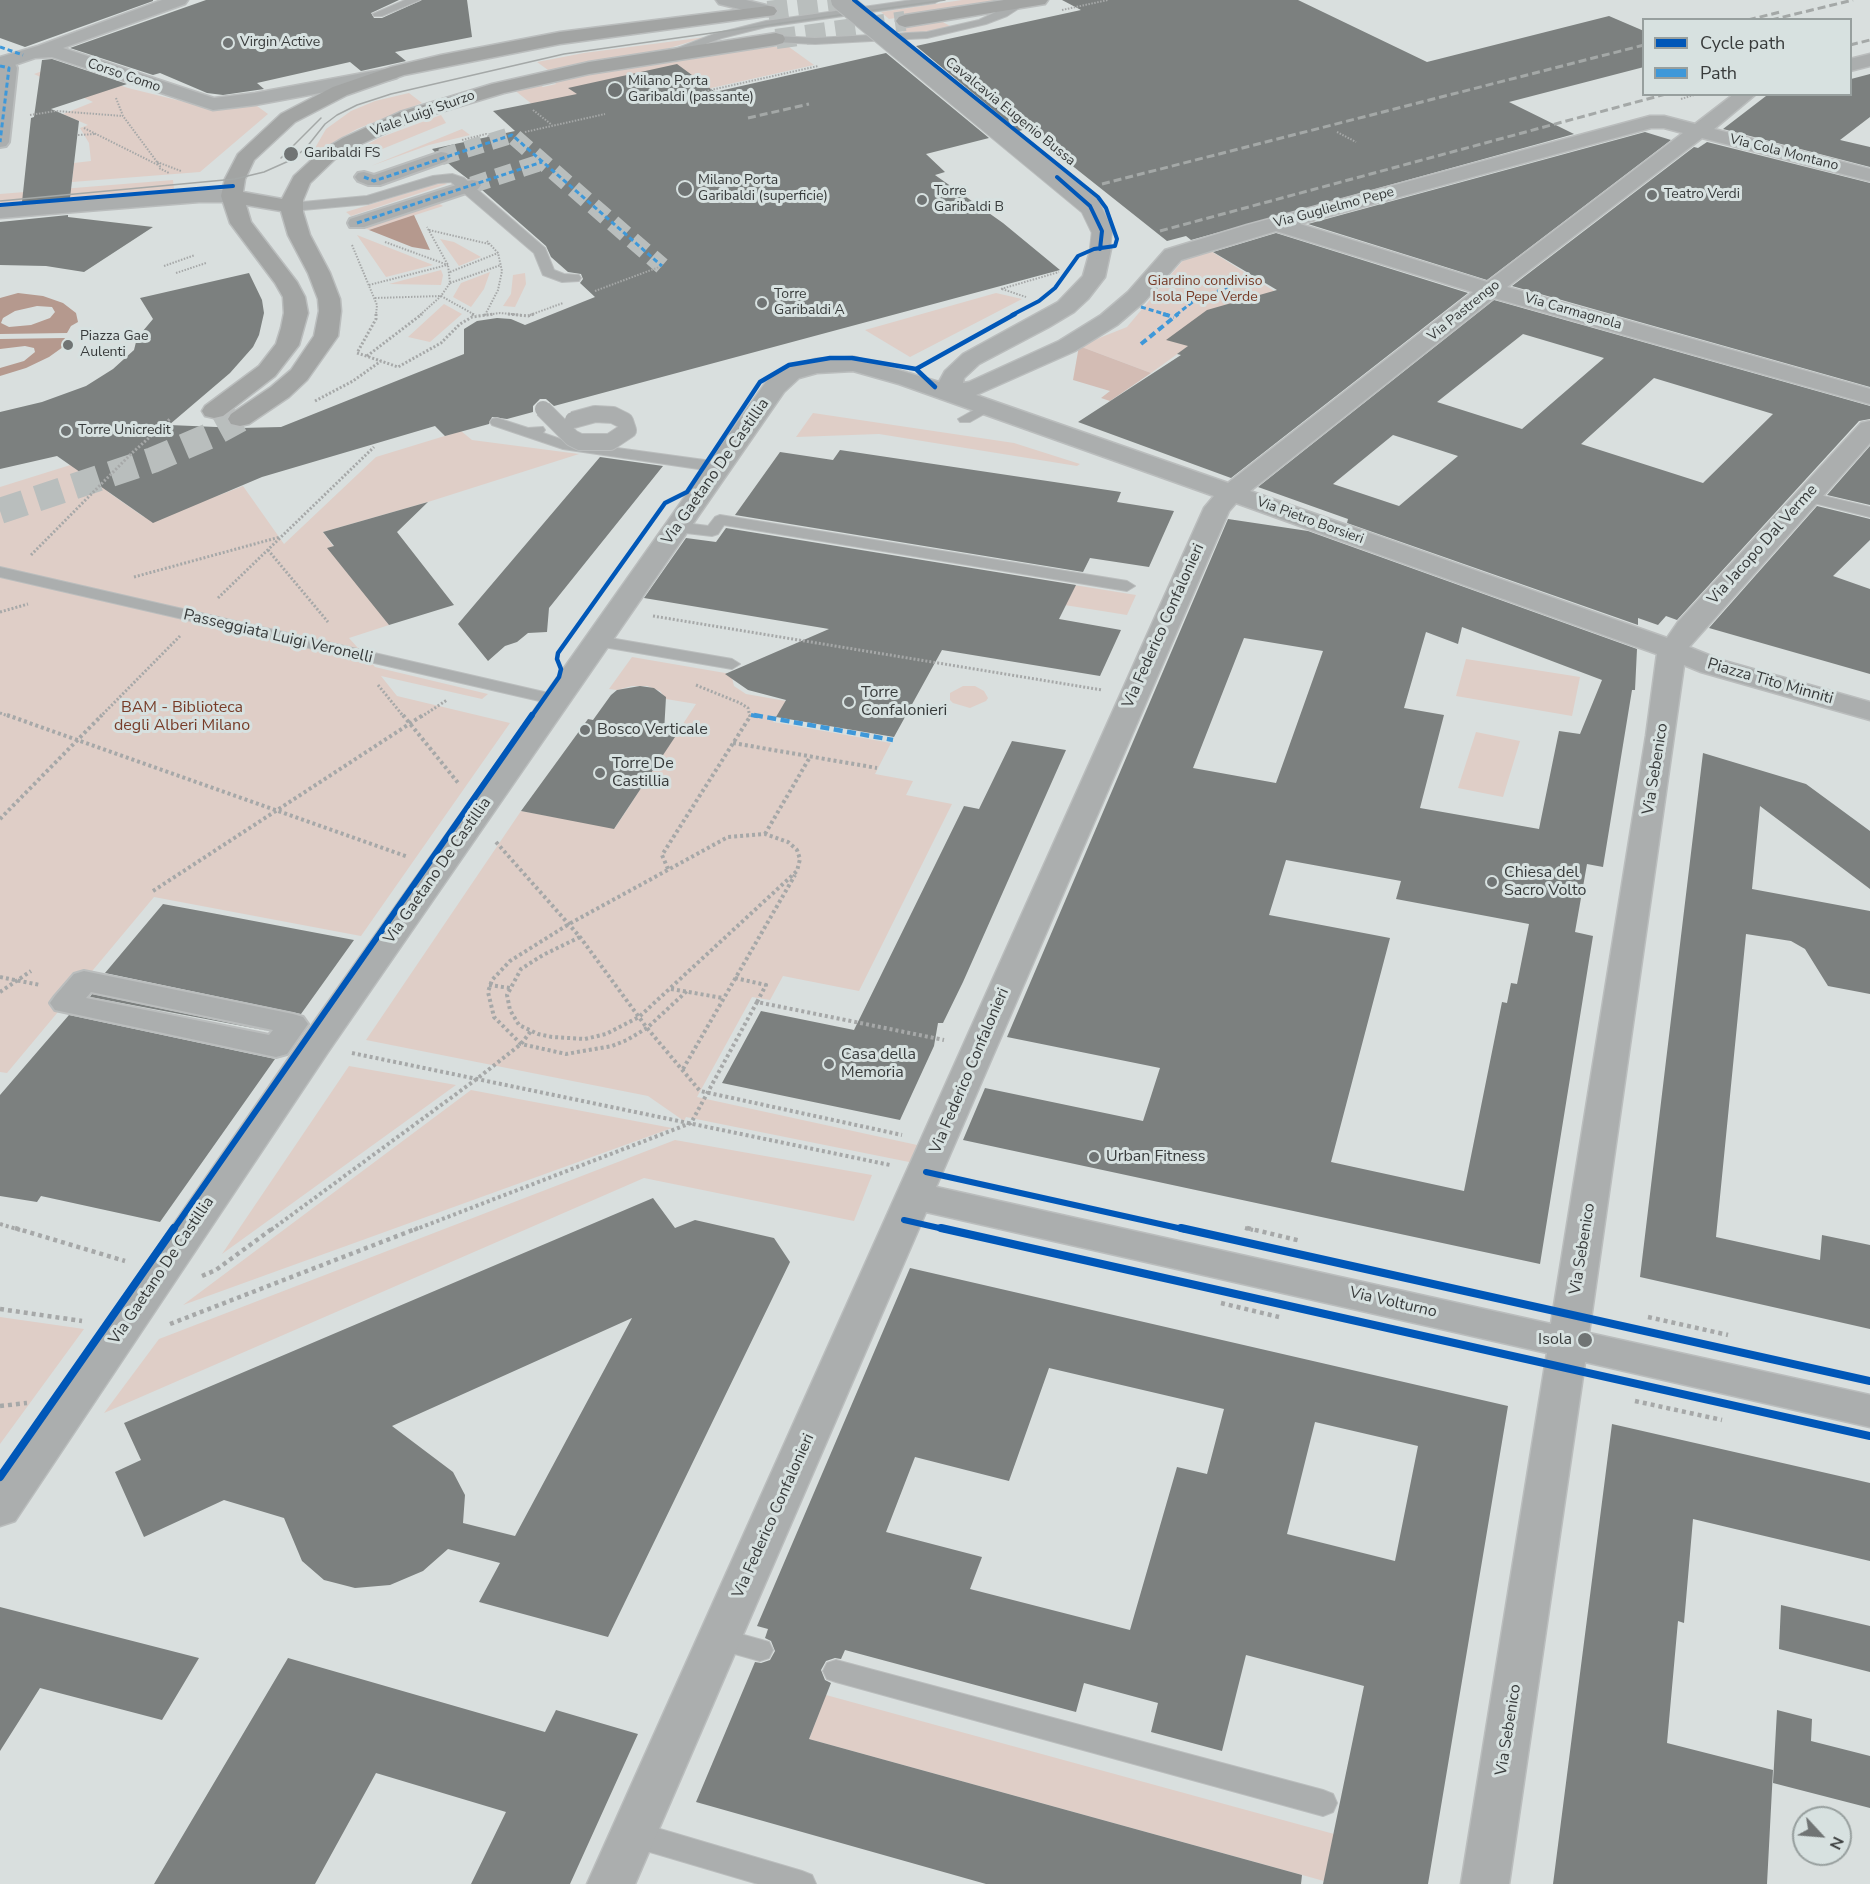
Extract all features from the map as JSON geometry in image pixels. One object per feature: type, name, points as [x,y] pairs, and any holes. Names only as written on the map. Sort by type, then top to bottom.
[{"type":"main road","points":[[905,21],[1039,0]]},
{"type":"main road","points":[[214,411],[267,371],[287,345],[296,313],[290,290],[241,223],[232,196],[240,166],[249,153],[275,128],[319,100],[390,74],[519,45],[686,20],[770,25]]},
{"type":"main road","name":"Viale Luigi Sturzo","points":[[292,203],[301,180],[322,160],[350,142],[407,116],[507,86],[663,56],[770,25]]},
{"type":"main road","points":[[232,196],[292,203],[298,235],[319,273],[329,299],[329,324],[320,347],[299,375],[280,392],[240,419]]},
{"type":"street","points":[[53,51],[46,48],[179,0]]},
{"type":"street","points":[[686,20],[703,12],[711,5],[712,0]]},
{"type":"street","points":[[725,0],[770,25]]},
{"type":"street","name":"Cavalcavia Eugenio Bussa","points":[[841,0],[1090,206],[1102,231],[1094,277],[1080,294],[1066,307],[1041,322],[971,359],[953,376],[948,392]]},
{"type":"street","name":"Corso Como","points":[[0,46],[23,55]]},
{"type":"street","name":"Corso Como","points":[[0,65],[38,51],[53,51],[188,98],[213,104],[225,104],[390,74]]},
{"type":"street","points":[[1852,65],[1870,60]]},
{"type":"street","points":[[0,65],[9,68],[0,142]]},
{"type":"street","points":[[1698,132],[1744,96]]},
{"type":"street","name":"Via Guglielmo Pepe","points":[[948,392],[975,388],[1067,346],[1109,320],[1136,297],[1173,255],[1277,224],[1650,122],[1664,122],[1698,132]]},
{"type":"street","name":"Via Cola Montano","points":[[1698,132],[1870,175]]},
{"type":"street","name":"Via Pastrengo","points":[[1231,492],[1698,132]]},
{"type":"street","points":[[364,177],[374,181],[448,163]]},
{"type":"street","points":[[355,227],[469,186]]},
{"type":"street","points":[[0,212],[199,196],[232,196]]},
{"type":"street","name":"Via Carmagnola","points":[[1277,224],[1492,289],[1870,397]]},
{"type":"street","name":"Via Gaetano De Castillia","points":[[0,1509],[310,1053],[775,387],[791,373],[801,369],[854,364],[875,368],[948,392]]},
{"type":"street","name":"Via Pietro Borsieri","points":[[948,392],[1672,650]]},
{"type":"street","name":"Via Jacopo Dal Verme","points":[[1672,650],[1688,628],[1864,435]]},
{"type":"street","name":"Via Federico Confalonieri","points":[[611,1884],[1217,508],[1231,492]]},
{"type":"street","name":"Piazza Tito Minniti","points":[[1672,650],[1712,666],[1870,711]]},
{"type":"street","name":"Via Sebenico","points":[[1485,1884],[1662,736],[1672,650]]},
{"type":"street","points":[[84,981],[293,1024],[276,1047],[65,1003],[84,981]]},
{"type":"street","name":"Via Volturno","points":[[921,1184],[1569,1343],[1870,1411]]},
{"type":"lane","points":[[378,14],[415,0]]},
{"type":"lane","points":[[770,25],[935,0]]},
{"type":"lane","points":[[655,25],[675,26],[728,20],[770,25],[815,41],[927,35],[988,20],[1020,3]]},
{"type":"lane","points":[[292,203],[365,197],[448,163]]},
{"type":"lane","points":[[292,203],[368,200],[442,178],[457,180],[469,186],[540,251],[548,272],[562,278],[574,278]]},
{"type":"lane","points":[[965,419],[988,406]]},
{"type":"lane","points":[[543,409],[572,438],[580,442],[610,441],[619,438],[628,430],[625,421],[613,416],[595,414],[573,420]]},
{"type":"lane","points":[[497,422],[563,445],[719,467]]},
{"type":"lane","points":[[528,433],[546,427]]},
{"type":"lane","points":[[1807,497],[1870,512]]},
{"type":"lane","points":[[712,531],[720,520],[1127,585]]},
{"type":"lane","points":[[677,527],[792,544]]},
{"type":"lane","name":"Passeggiata Luigi Veronelli","points":[[0,572],[557,700]]},
{"type":"lane","points":[[598,641],[732,664]]},
{"type":"lane","points":[[719,1639],[760,1650]]},
{"type":"lane","points":[[836,1671],[1323,1803]]},
{"type":"lane","points":[[633,1834],[802,1884]]},
{"type":"path","points":[[84,128],[159,167],[123,116],[113,92]]},
{"type":"path","points":[[21,117],[56,111],[123,116]]},
{"type":"path","points":[[533,111],[552,126]]},
{"type":"path","points":[[525,132],[605,114]]},
{"type":"path","points":[[1337,132],[1356,142]]},
{"type":"path","points":[[78,135],[96,134]]},
{"type":"path","points":[[156,162],[184,172]]},
{"type":"path","points":[[443,194],[498,253],[501,266],[498,290],[485,315]]},
{"type":"path","points":[[367,356],[409,326],[441,296],[450,283],[448,265],[423,220],[457,209]]},
{"type":"path","points":[[448,265],[355,227],[349,238],[378,305],[376,319],[357,352],[398,367],[441,343],[460,324],[477,316],[528,316],[573,299]]},
{"type":"path","points":[[429,230],[490,244]]},
{"type":"path","points":[[1029,298],[1001,289],[1042,276],[1062,275],[1078,256],[1100,249]]},
{"type":"path","points":[[450,272],[498,253]]},
{"type":"path","points":[[164,266],[195,255]]},
{"type":"path","points":[[176,273],[206,263]]},
{"type":"path","points":[[369,285],[448,265]]},
{"type":"path","points":[[450,283],[501,266]]},
{"type":"path","points":[[595,291],[662,266]]},
{"type":"path","points":[[375,298],[441,296],[477,316]]},
{"type":"path","points":[[375,366],[381,361]]},
{"type":"path","points":[[26,560],[132,453],[171,418]]},
{"type":"path","points":[[212,604],[374,447]]},
{"type":"path","points":[[130,578],[281,537]]},
{"type":"path","points":[[268,550],[329,624]]},
{"type":"path","points":[[619,611],[1105,691]]},
{"type":"path","points":[[0,819],[183,633]]},
{"type":"path","points":[[668,869],[662,855],[751,715],[748,708],[710,689],[688,682]]},
{"type":"path","points":[[380,687],[463,789]]},
{"type":"path","points":[[153,891],[451,698]]},
{"type":"path","points":[[0,713],[415,860]]},
{"type":"path","points":[[733,742],[878,768]]},
{"type":"path","points":[[765,834],[810,757]]},
{"type":"path","points":[[682,1069],[797,871],[800,859],[797,850],[788,842],[765,834],[728,837],[569,924],[510,960],[489,985],[489,1003],[494,1017],[521,1044],[566,1054],[612,1046],[647,1028],[688,990]]},
{"type":"path","points":[[462,836],[500,843],[580,937],[647,1028],[700,1091],[906,1136]]},
{"type":"path","points":[[580,937],[543,955],[521,969],[507,995],[510,1010],[519,1025],[552,1037],[585,1039],[606,1034],[639,1017],[797,871]]},
{"type":"path","points":[[0,992],[31,971]]},
{"type":"path","points":[[158,1329],[691,1123],[766,985],[735,978]]},
{"type":"path","points":[[489,985],[510,988]]},
{"type":"path","points":[[670,988],[723,998]]},
{"type":"path","points":[[757,1002],[980,1048]]},
{"type":"path","points":[[196,1278],[216,1270],[478,1078],[521,1044],[531,1031]]},
{"type":"path","points":[[352,1053],[691,1123],[921,1184]]},
{"type":"path","points":[[0,1224],[129,1262]]},
{"type":"path","points":[[1245,1228],[1301,1241]]},
{"type":"path","points":[[1221,1303],[1279,1317]]},
{"type":"path","points":[[0,1309],[88,1322]]},
{"type":"path","points":[[1647,1317],[1728,1335]]},
{"type":"path","points":[[1635,1401],[1722,1420]]},
{"type":"green space","points":[[962,0],[1014,0],[889,19],[881,12]]},
{"type":"green space","points":[[939,20],[952,27],[908,36],[897,26]]},
{"type":"green space","points":[[706,37],[653,53],[548,70],[537,62],[584,53]]},
{"type":"green space","points":[[770,47],[789,47],[814,65],[564,121],[552,120],[513,89],[538,83],[543,87],[556,84],[552,80],[600,71]]},
{"type":"green space","points":[[59,65],[128,88],[189,103],[213,108],[253,103],[268,114],[200,172],[72,182],[74,163],[91,161],[89,143],[80,128],[88,125],[63,114],[93,102],[34,74]]},
{"type":"green space","points":[[409,93],[422,103],[357,129],[321,149],[315,148],[326,129],[351,111],[375,101]]},
{"type":"green space","points":[[441,115],[446,123],[370,154],[357,153],[362,151],[359,149],[379,138]]},
{"type":"green space","points":[[462,129],[470,135],[429,145],[371,166]]},
{"type":"green space","points":[[173,180],[174,189],[0,203],[0,194]]},
{"type":"green space","points":[[443,182],[447,184],[351,216],[346,212]]},
{"type":"green space","points":[[438,203],[443,206],[369,230],[364,227]]},
{"type":"green space","points":[[357,235],[433,265],[386,277]]},
{"type":"green space","points":[[440,239],[454,242],[481,257],[459,266]]},
{"type":"green space","name":"Giardino condiviso Isola Pepe Verde","points":[[1206,248],[1290,301],[1222,322],[1151,373],[1079,346],[1127,327],[1190,252]]},
{"type":"green space","points":[[441,270],[443,275],[441,285],[389,284]]},
{"type":"green space","points":[[490,272],[484,289],[471,307],[453,297],[461,283]]},
{"type":"green space","points":[[525,273],[526,284],[515,307],[503,306],[511,294],[513,275]]},
{"type":"green space","points":[[996,293],[1022,299],[910,357],[865,330]]},
{"type":"green space","points":[[444,304],[462,314],[430,342],[408,337]]},
{"type":"green space","points":[[813,413],[1014,443],[1080,464],[1077,466],[879,434],[796,437]]},
{"type":"green space","name":"BAM - Biblioteca degli Alberi Milano","points":[[461,431],[472,440],[579,454],[428,502],[323,532],[389,625],[349,638],[375,667],[488,694],[482,699],[381,676],[397,696],[510,723],[361,936],[154,897],[7,1073],[0,1072],[0,487],[112,452],[108,492],[144,517],[213,491],[217,496],[243,486],[284,544],[376,457]]},
{"type":"green space","points":[[907,558],[1136,595],[1127,615],[896,578]]},
{"type":"green space","points":[[632,657],[731,674],[734,686],[746,694],[786,701],[773,722],[891,743],[875,774],[913,781],[906,795],[952,804],[859,991],[783,976],[770,1000],[752,997],[697,1097],[931,1148],[924,1165],[686,1117],[684,1121],[648,1096],[366,1040],[521,811],[615,828],[696,704],[666,699],[660,691],[647,686],[609,689]]},
{"type":"green space","points":[[1466,659],[1580,677],[1572,716],[1456,696]]},
{"type":"green space","points":[[963,686],[975,686],[984,691],[988,698],[970,708],[953,703],[950,700],[950,693]]},
{"type":"green space","points":[[1476,732],[1520,741],[1503,797],[1458,788]]},
{"type":"green space","points":[[349,1066],[456,1085],[222,1254]]},
{"type":"green space","points":[[471,1090],[672,1128],[183,1305]]},
{"type":"green space","points":[[675,1140],[872,1175],[854,1221],[644,1178],[104,1413],[159,1339]]},
{"type":"green space","points":[[0,1317],[84,1329],[0,1444]]},
{"type":"green space","points":[[826,1695],[1334,1834],[1324,1881],[809,1739]]},
{"type":"shaded area","points":[[414,215],[430,250],[412,247],[369,230]]},
{"type":"shaded area","points":[[18,293],[43,296],[63,303],[76,313],[78,322],[71,326],[67,333],[0,334],[0,298]],"holes":[[[37,306],[52,307],[55,312],[50,318],[31,325],[9,327],[1,323],[3,318],[15,311]]]},
{"type":"shaded area","points":[[65,338],[61,345],[63,347],[49,357],[26,368],[0,376],[0,368],[24,361],[35,352],[34,348],[25,346],[0,349],[0,339]]},
{"type":"shaded area","points":[[1079,346],[1151,373],[1110,401],[1101,398],[1110,391],[1073,380]]},
{"type":"building","points":[[0,0],[153,1],[25,47],[0,38]]},
{"type":"building","points":[[206,0],[399,0],[371,13],[374,18],[382,18],[422,0],[467,0],[472,37],[395,52],[406,61],[361,71],[350,62],[257,83],[264,89],[223,95],[207,93],[160,73],[153,75],[70,48]]},
{"type":"building","points":[[1062,0],[1298,0],[1427,62],[1609,16],[1642,30],[1642,68],[1509,102],[1574,134],[1191,240],[1186,236],[1167,241],[1026,129],[1019,131],[916,46],[1081,10]]},
{"type":"building","points":[[886,53],[989,138],[926,154],[945,172],[935,175],[1003,223],[1060,270],[554,406],[546,399],[540,399],[533,406],[533,412],[507,419],[492,417],[489,424],[445,436],[435,426],[262,477],[153,523],[57,456],[0,469],[0,412],[42,402],[86,386],[113,369],[134,350],[137,338],[153,319],[140,298],[249,273],[262,300],[264,313],[259,335],[253,347],[230,373],[169,425],[240,428],[281,427],[464,354],[464,329],[477,321],[497,318],[511,319],[525,325],[595,297],[580,283],[583,279],[581,274],[568,272],[551,257],[546,246],[481,189],[483,185],[480,180],[468,179],[448,163],[452,157],[449,152],[441,150],[435,152],[432,149],[515,131],[493,111],[577,94],[568,88],[677,64],[715,92]]},
{"type":"building","points":[[52,59],[127,84],[51,109],[79,121],[70,198],[22,202],[31,118],[34,117],[42,60]]},
{"type":"building","points":[[1870,74],[1870,117],[1840,140],[1870,147],[1870,167],[1723,129],[1766,96],[1852,96],[1852,79]]},
{"type":"building","points":[[1645,132],[1671,140],[1487,280],[1308,224]]},
{"type":"building","points":[[1707,142],[1870,183],[1870,387],[1512,286],[1694,147],[1698,148]]},
{"type":"building","points":[[68,215],[68,217],[153,227],[84,272],[46,266],[0,265],[0,222]]},
{"type":"building","points":[[1276,233],[1468,293],[1231,478],[1078,422],[1181,355],[1177,354],[1188,346],[1166,340],[1207,310],[1277,290],[1213,252]]},
{"type":"building","points":[[1494,300],[1870,406],[1870,419],[1859,421],[1677,620],[1666,616],[1658,625],[1638,618],[1638,625],[1347,523],[1348,519],[1258,487]],"holes":[[[1523,334],[1604,358],[1522,429],[1437,402]],[[1654,378],[1773,414],[1703,483],[1581,444]],[[1393,435],[1458,456],[1399,506],[1333,484]]]},
{"type":"building","points":[[1870,446],[1870,505],[1827,495]]},
{"type":"building","points":[[840,450],[1121,492],[1117,502],[1174,511],[1149,567],[1090,558],[1083,572],[735,515],[780,452],[833,460]]},
{"type":"building","points":[[600,457],[663,466],[549,608],[547,632],[528,633],[517,642],[505,646],[488,661],[458,624]]},
{"type":"building","points":[[428,502],[397,532],[454,605],[389,625],[327,548],[334,546],[323,532]]},
{"type":"building","points":[[1817,506],[1870,519],[1870,540],[1833,576],[1870,589],[1870,674],[1709,628]]},
{"type":"building","points":[[1228,519],[1308,531],[1637,649],[1635,690],[1632,690],[1603,867],[1587,864],[1575,932],[1593,936],[1540,1264],[963,1140],[985,1088],[1143,1121],[1160,1068],[1007,1037]],"holes":[[[1462,627],[1602,680],[1580,734],[1559,731],[1539,829],[1420,808],[1444,715],[1404,708],[1426,632],[1458,644]],[[1244,638],[1323,651],[1276,783],[1193,768]],[[1286,860],[1401,881],[1396,899],[1529,924],[1517,984],[1511,983],[1507,1003],[1502,1002],[1464,1191],[1331,1162],[1390,938],[1269,915]]]},
{"type":"building","points":[[726,528],[1076,585],[1059,619],[1121,630],[1100,676],[942,650],[894,737],[776,717],[786,700],[748,690],[725,674],[829,629],[644,598],[686,538],[716,542]]},
{"type":"building","name":"Torre De Castillia","points":[[640,686],[654,688],[666,697],[664,732],[677,734],[614,829],[521,811],[588,719],[593,720],[617,690]]},
{"type":"building","points":[[1012,741],[1066,750],[963,982],[943,1023],[938,1023],[934,1046],[900,1120],[722,1083],[761,1011],[854,1030],[964,806],[979,809]]},
{"type":"building","points":[[1703,753],[1806,784],[1870,831],[1870,889],[1760,806],[1752,889],[1870,911],[1870,994],[1828,986],[1805,949],[1791,941],[1746,934],[1716,1237],[1820,1260],[1822,1235],[1870,1245],[1870,1329],[1640,1277]]},
{"type":"building","points":[[163,904],[354,940],[301,1014],[105,973]]},
{"type":"building","points":[[92,994],[269,1031],[90,997]]},
{"type":"building","points":[[69,1015],[275,1059],[160,1222],[41,1196],[37,1202],[0,1196],[0,1095]]},
{"type":"building","points":[[653,1198],[675,1228],[695,1220],[774,1238],[790,1262],[608,1637],[479,1602],[500,1563],[448,1549],[423,1571],[390,1585],[355,1588],[324,1580],[302,1561],[284,1518],[224,1500],[144,1537],[115,1472],[141,1460],[124,1423]],"holes":[[[632,1318],[515,1536],[463,1523],[465,1495],[453,1472],[392,1426]]]},
{"type":"building","points":[[910,1268],[1508,1406],[1428,1884],[1323,1884],[1364,1686],[1246,1655],[1222,1751],[1151,1732],[1158,1703],[1084,1683],[1076,1712],[845,1650],[841,1659],[826,1661],[821,1670],[825,1680],[831,1683],[809,1739],[1302,1875],[1301,1884],[986,1884],[696,1802],[755,1662],[770,1660],[775,1651],[771,1641],[765,1638],[768,1629],[757,1626]],"holes":[[[1049,1368],[1224,1409],[1207,1474],[1177,1467],[1130,1630],[970,1589],[982,1557],[886,1532],[915,1457],[1009,1481]],[[1315,1422],[1418,1446],[1395,1561],[1287,1534]]]},
{"type":"building","points":[[1612,1424],[1870,1483],[1870,1561],[1693,1519],[1684,1623],[1678,1621],[1667,1743],[1773,1770],[1767,1884],[1553,1884]]},
{"type":"building","points":[[1781,1605],[1870,1626],[1870,1672],[1779,1649]]},
{"type":"building","points":[[0,1607],[199,1658],[162,1720],[40,1688],[0,1751]]},
{"type":"building","points":[[288,1658],[545,1732],[556,1710],[638,1734],[570,1884],[471,1884],[506,1812],[376,1773],[315,1884],[154,1884]]},
{"type":"building","points":[[1777,1710],[1812,1719],[1811,1741],[1870,1756],[1870,1808],[1773,1783]]},
{"type":"tunnel","points":[[768,11],[852,0]]},
{"type":"tunnel","points":[[776,39],[905,21]]},
{"type":"tunnel","points":[[441,157],[512,135],[662,266]]},
{"type":"tunnel","points":[[472,185],[542,162]]},
{"type":"tunnel","points":[[0,511],[153,460],[209,436],[240,419]]},
{"type":"tram line","points":[[0,201],[235,179],[264,172],[291,160],[306,148],[325,124],[337,115],[357,105],[391,94],[564,54],[945,0]]},
{"type":"tram line","points":[[281,158],[321,118]]},
{"type":"railway","points":[[1779,18],[1853,0]]},
{"type":"railway","points":[[1756,18],[1780,12]]},
{"type":"railway","points":[[1852,44],[1870,40]]},
{"type":"railway","points":[[1102,184],[1642,46]]},
{"type":"railway","points":[[1160,231],[1659,96]]},
{"type":"railway","points":[[748,118],[809,104]]},
{"type":"marked path","points":[[0,47],[23,55]]},
{"type":"marked path","points":[[0,66],[9,68],[0,142]]},
{"type":"marked path","points":[[364,177],[374,181],[512,135],[662,266]]},
{"type":"marked path","points":[[357,223],[542,162]]},
{"type":"marked path","points":[[1141,344],[1195,300],[1228,287]]},
{"type":"marked path","points":[[1141,307],[1174,317]]},
{"type":"marked path","points":[[751,715],[893,740]]},
{"type":"cycle path","points":[[854,0],[1098,197],[1106,208],[1117,239],[1115,246],[1094,249],[1078,256],[1055,288],[1039,301],[916,369]]},
{"type":"cycle path","points":[[1057,177],[1090,206],[1102,231],[1100,249]]},
{"type":"cycle path","points":[[0,205],[233,186]]},
{"type":"cycle path","points":[[0,1477],[559,677],[561,669],[557,659],[558,653],[665,503],[687,492],[760,382],[789,365],[830,358],[852,358],[916,369],[935,387]]},
{"type":"cycle path","points":[[926,1172],[1870,1381]]},
{"type":"cycle path","points":[[904,1220],[1870,1436]]},
{"type":"place","name":"Virgin Active","points":[[228,43]]},
{"type":"place","name":"Milano Porta Garibaldi (passante)","points":[[615,90]]},
{"type":"place","name":"Garibaldi FS","points":[[291,154]]},
{"type":"place","name":"Milano Porta Garibaldi (superficie)","points":[[685,189]]},
{"type":"place","name":"Teatro Verdi","points":[[1652,195]]},
{"type":"place","name":"Torre Garibaldi B","points":[[922,200]]},
{"type":"place","name":"Torre Garibaldi A","points":[[762,303]]},
{"type":"place","name":"Piazza Gae Aulenti","points":[[68,345]]},
{"type":"place","name":"Torre Unicredit","points":[[66,431]]},
{"type":"place","name":"Torre Confalonieri","points":[[849,702]]},
{"type":"place","name":"Bosco Verticale","points":[[585,730]]},
{"type":"place","name":"Torre De Castillia","points":[[600,773]]},
{"type":"place","name":"Chiesa del Sacro Volto","points":[[1492,882]]},
{"type":"place","name":"Casa della Memoria","points":[[829,1064]]},
{"type":"place","name":"Urban Fitness","points":[[1094,1157]]},
{"type":"place","name":"Isola","points":[[1585,1340]]}]
